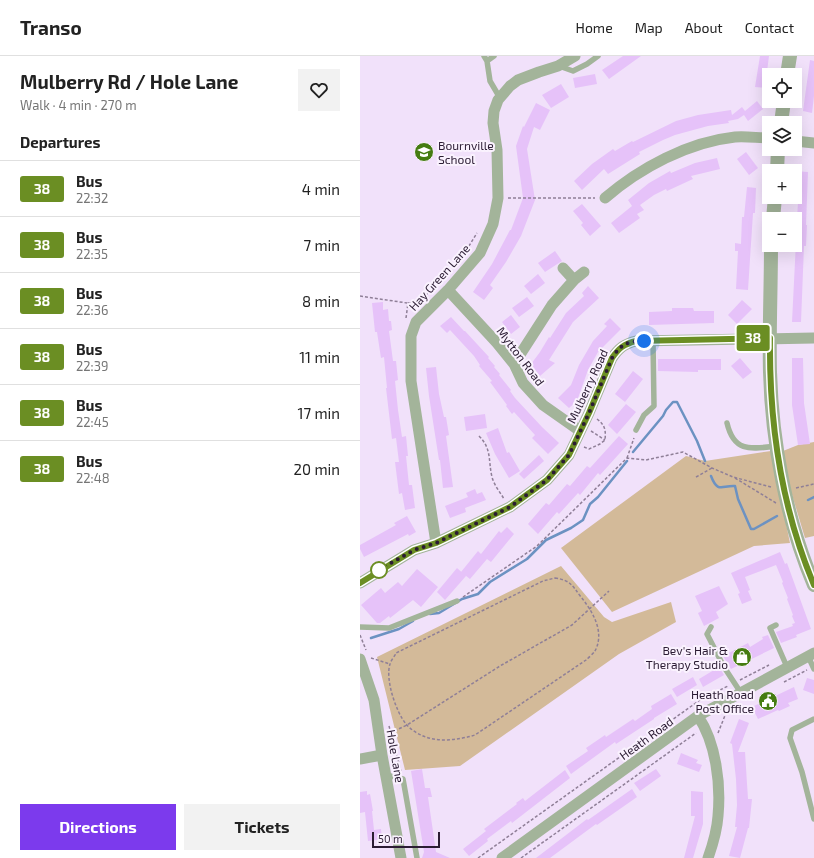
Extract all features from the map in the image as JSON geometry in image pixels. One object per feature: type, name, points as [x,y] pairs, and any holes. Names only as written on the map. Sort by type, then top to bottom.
[{"type":"street","name":"Hay Green Lane","points":[[436,543],[411,381],[411,336],[416,322],[448,290],[480,253],[493,224],[498,198],[499,182],[497,150],[493,123],[494,112],[500,98],[510,86],[518,80],[558,66],[575,56]]},
{"type":"street","points":[[788,68],[790,56]]},
{"type":"street","points":[[604,198],[645,168],[676,153],[708,143],[736,137],[762,138]]},
{"type":"street","points":[[802,141],[814,143]]},
{"type":"street","points":[[771,252],[770,373],[773,424],[784,491],[798,545],[814,585]]},
{"type":"street","points":[[563,268],[574,280]]},
{"type":"street","points":[[514,364],[552,305],[574,280],[584,272]]},
{"type":"street","name":"Mytton Road","points":[[448,290],[497,343],[514,364],[523,383],[543,405],[582,429]]},
{"type":"street","name":"Mulberry Road","points":[[360,583],[414,550],[436,543],[510,507],[547,480],[569,455],[582,429],[612,358],[617,350],[624,344],[636,341],[814,338]]},
{"type":"street","name":"Heath Road","points":[[502,858],[698,716],[811,654]]},
{"type":"street","name":"Hole Lane","points":[[364,658],[374,700],[382,755],[401,858]]},
{"type":"street","points":[[698,716],[705,727],[712,746],[718,783],[718,816],[715,836],[708,858]]},
{"type":"street","points":[[360,759],[382,755]]},
{"type":"lane","points":[[494,56],[485,58],[490,81],[500,98]]},
{"type":"lane","name":"Hay Green Lane","points":[[558,66],[573,71],[587,64],[598,56]]},
{"type":"lane","points":[[636,430],[644,415],[654,406],[653,341]]},
{"type":"lane","points":[[727,423],[729,434],[742,447],[753,448],[777,446]]},
{"type":"lane","points":[[360,627],[389,628],[457,601]]},
{"type":"lane","points":[[776,625],[770,628],[787,667]]},
{"type":"lane","points":[[711,627],[709,628],[707,634],[724,667],[741,693]]},
{"type":"lane","points":[[811,654],[813,668]]},
{"type":"lane","points":[[814,719],[792,730],[790,738],[802,772],[814,819]]},
{"type":"lane","points":[[386,775],[403,779],[417,858]]},
{"type":"path","points":[[498,198],[604,198]]},
{"type":"path","points":[[458,263],[478,233]]},
{"type":"path","points":[[360,296],[408,303],[416,302],[437,285]]},
{"type":"path","points":[[406,318],[408,303]]},
{"type":"path","points":[[574,444],[588,449],[605,440],[606,431],[603,424],[589,413]]},
{"type":"path","points":[[582,429],[605,440]]},
{"type":"path","points":[[457,601],[536,546],[626,458],[636,430]]},
{"type":"path","points":[[479,436],[486,443],[493,478],[499,491],[510,507]]},
{"type":"path","points":[[626,458],[646,460],[683,452],[712,468],[734,477],[784,491],[814,484]]},
{"type":"path","points":[[696,478],[712,468]]},
{"type":"path","points":[[734,477],[790,512]]},
{"type":"path","points":[[555,578],[566,580],[590,608],[598,625],[598,638],[595,652],[586,660],[475,735],[457,740],[439,740],[421,736],[407,725],[397,709],[393,695],[389,676],[390,664],[396,653],[543,581],[555,578]]},
{"type":"path","points":[[390,733],[407,725],[500,666],[572,625],[609,591]]},
{"type":"path","points":[[364,658],[390,664]]},
{"type":"path","points":[[784,682],[813,668]]},
{"type":"path","points":[[712,746],[727,711],[721,715]]},
{"type":"path","points":[[522,858],[705,727]]},
{"type":"shaded area","points":[[814,442],[814,536],[805,538],[790,488],[783,451],[798,445]]},
{"type":"shaded area","points":[[771,451],[790,543],[754,546],[612,612],[561,548],[686,456],[705,461]]},
{"type":"shaded area","points":[[561,566],[604,617],[612,622],[671,602],[676,622],[619,654],[460,766],[405,770],[377,657]]},
{"type":"building","points":[[623,56],[641,56],[609,79],[602,70]]},
{"type":"building","points":[[760,56],[769,56],[767,68],[762,68],[762,88],[755,87]]},
{"type":"building","points":[[810,60],[814,61],[814,96],[812,113],[803,111]]},
{"type":"building","points":[[595,74],[597,84],[575,88],[573,78]]},
{"type":"building","points":[[561,84],[569,97],[551,108],[542,95]]},
{"type":"building","points":[[757,101],[763,109],[748,121],[744,115],[738,119],[728,121],[729,123],[708,126],[675,135],[663,140],[639,152],[640,154],[608,174],[604,169],[582,190],[574,181],[592,164],[613,149],[615,151],[632,141],[633,142],[676,121],[698,115],[731,110],[732,115],[742,107],[745,111]]},
{"type":"building","points":[[536,103],[550,110],[540,130],[534,127],[527,149],[535,200],[521,236],[506,262],[490,285],[493,288],[484,300],[473,292],[492,264],[511,230],[523,198],[516,146],[523,126],[524,127]]},
{"type":"building","points":[[746,152],[758,168],[749,175],[737,159]]},
{"type":"building","points":[[717,158],[720,169],[691,176],[693,179],[667,191],[666,189],[654,195],[640,205],[644,210],[637,214],[640,218],[619,233],[611,223],[632,206],[628,200],[649,183],[670,171],[671,173],[695,163]]},
{"type":"building","points":[[802,172],[808,172],[807,225],[806,246],[804,246],[801,322],[792,322],[795,252],[802,252],[802,212],[797,212],[798,204],[802,204]]},
{"type":"building","points":[[747,187],[756,188],[748,290],[736,289],[738,251],[735,251],[735,243],[741,244],[742,217],[744,217]]},
{"type":"building","points":[[582,204],[601,226],[590,236],[581,225],[583,223],[573,211]]},
{"type":"building","points":[[555,251],[562,261],[545,272],[538,263]]},
{"type":"building","points":[[538,274],[545,283],[531,294],[524,286]]},
{"type":"building","points":[[588,286],[599,298],[573,322],[549,360],[555,363],[540,376],[531,364],[566,313],[584,296],[582,293]]},
{"type":"building","points":[[527,297],[534,306],[519,317],[512,308]]},
{"type":"building","points":[[742,300],[752,309],[737,324],[728,315]]},
{"type":"building","points":[[383,302],[383,310],[388,309],[389,321],[391,321],[392,330],[389,331],[393,361],[396,361],[398,380],[395,381],[398,410],[402,437],[406,436],[408,456],[406,456],[409,485],[412,485],[415,508],[405,510],[402,493],[399,494],[395,462],[399,462],[396,438],[392,439],[384,357],[381,358],[377,332],[375,332],[372,303]]},
{"type":"building","points":[[672,308],[693,308],[694,311],[714,311],[714,323],[649,325],[649,312],[672,311]]},
{"type":"building","points":[[511,315],[520,327],[511,334],[502,322]]},
{"type":"building","points":[[451,317],[489,357],[488,358],[495,366],[494,367],[500,374],[499,375],[511,390],[510,391],[515,398],[559,443],[548,454],[532,438],[535,435],[514,412],[512,414],[490,382],[492,381],[479,366],[480,365],[474,356],[450,330],[447,333],[440,326]]},
{"type":"building","points":[[610,318],[621,329],[598,352],[588,370],[577,401],[569,408],[558,398],[571,385],[579,365],[593,341],[607,326],[604,324]]},
{"type":"building","points":[[740,358],[752,372],[743,379],[731,366]]},
{"type":"building","points":[[792,358],[803,358],[804,403],[810,444],[798,445],[792,405]]},
{"type":"building","points":[[658,359],[721,359],[721,370],[698,370],[698,372],[658,371]]},
{"type":"building","points":[[436,367],[439,394],[444,417],[446,417],[449,435],[446,436],[453,487],[443,488],[426,368]]},
{"type":"building","points":[[633,371],[643,379],[625,402],[615,394]]},
{"type":"building","points":[[626,404],[636,412],[617,434],[608,425]]},
{"type":"building","points":[[485,414],[487,428],[466,431],[464,417]]},
{"type":"building","points":[[498,428],[507,453],[509,452],[520,471],[509,478],[495,454],[486,433]]},
{"type":"building","points":[[619,436],[628,444],[600,475],[598,473],[580,495],[578,493],[559,514],[557,512],[538,534],[528,524],[546,503],[549,505],[567,484],[570,486],[587,466],[590,468]]},
{"type":"building","points":[[539,455],[544,461],[524,479],[519,474]]},
{"type":"building","points":[[475,489],[477,494],[482,492],[486,500],[465,508],[466,512],[450,518],[445,506],[468,497],[466,493]]},
{"type":"building","points":[[407,516],[416,532],[409,536],[408,534],[364,557],[360,549],[360,545],[396,525],[394,523]]},
{"type":"building","points":[[507,527],[514,534],[491,562],[487,559],[470,579],[461,572],[478,551],[481,554],[499,531],[501,533]]},
{"type":"building","points":[[780,552],[785,564],[787,563],[811,629],[796,635],[797,637],[781,643],[776,632],[793,626],[792,624],[795,623],[782,583],[783,582],[776,565],[745,577],[750,590],[748,591],[752,600],[742,604],[738,594],[740,593],[731,573]]},
{"type":"building","points":[[457,568],[466,576],[445,600],[437,592]]},
{"type":"building","points":[[417,569],[438,587],[421,607],[413,600],[390,618],[389,616],[380,623],[377,623],[361,605],[381,588],[385,593],[398,582],[402,586]]},
{"type":"building","points":[[719,586],[728,604],[716,612],[719,618],[704,626],[698,613],[702,611],[695,596]]},
{"type":"building","points":[[768,635],[774,648],[731,669],[723,656],[748,643],[750,647],[763,639],[762,637]]},
{"type":"building","points":[[719,667],[724,675],[703,687],[699,679]]},
{"type":"building","points":[[693,677],[697,685],[677,697],[672,689]]},
{"type":"building","points":[[807,678],[814,680],[814,694],[803,690]]},
{"type":"building","points":[[794,687],[798,699],[788,703],[790,706],[758,719],[752,707]]},
{"type":"building","points":[[671,694],[677,704],[616,744],[615,742],[571,774],[566,766],[588,751],[586,748],[633,719],[635,721],[652,709],[651,706]]},
{"type":"building","points":[[739,719],[749,723],[738,752],[745,752],[748,799],[752,799],[749,828],[740,858],[729,856],[737,827],[735,827],[737,805],[736,779],[732,744],[730,743]]},
{"type":"building","points":[[681,753],[698,760],[696,763],[702,765],[699,772],[677,764]]},
{"type":"building","points":[[422,769],[425,788],[430,788],[432,797],[428,797],[436,852],[450,858],[422,858],[424,852],[411,771]]},
{"type":"building","points":[[656,769],[661,776],[640,791],[634,783]]},
{"type":"building","points":[[565,770],[570,778],[512,823],[511,821],[487,839],[488,841],[469,856],[463,849],[486,831],[484,829],[517,804],[516,803],[523,798],[525,801]]},
{"type":"building","points":[[632,789],[637,797],[597,825],[596,824],[550,858],[536,858],[587,819],[588,820]]},
{"type":"building","points":[[367,791],[367,795],[370,794],[374,830],[381,829],[382,839],[368,841],[365,812],[360,813],[360,792]]},
{"type":"building","points":[[691,791],[703,792],[703,824],[693,858],[684,858],[695,816],[691,816]]},
{"type":"waterway","points":[[633,452],[673,402],[677,402],[697,441],[705,461]]},
{"type":"waterway","points":[[430,614],[439,613],[462,599],[478,594],[490,582],[527,559],[546,540],[571,528],[583,520],[590,504],[598,497],[627,461]]},
{"type":"waterway","points":[[711,476],[718,487],[735,486],[738,499],[751,529],[754,529],[777,516]]},
{"type":"waterway","points":[[808,500],[814,497]]},
{"type":"waterway","points":[[371,638],[399,629],[413,621]]},
{"type":"bus line","name":"38","points":[[360,583],[414,550],[436,543],[510,507],[547,480],[569,455],[589,413],[612,358],[617,350],[624,344],[636,341],[770,338],[770,373],[773,424],[784,491],[798,545],[814,585]]},
{"type":"place","name":"Bournville School","points":[[424,152]]},
{"type":"place","name":"Bev's Hair & Therapy Studio","points":[[742,657]]},
{"type":"place","name":"Heath Road Post Office","points":[[768,701]]},
{"type":"route","points":[[379,570],[414,550],[436,543],[510,507],[547,480],[569,455],[589,413],[612,358],[617,350],[624,344],[644,341]]}]
